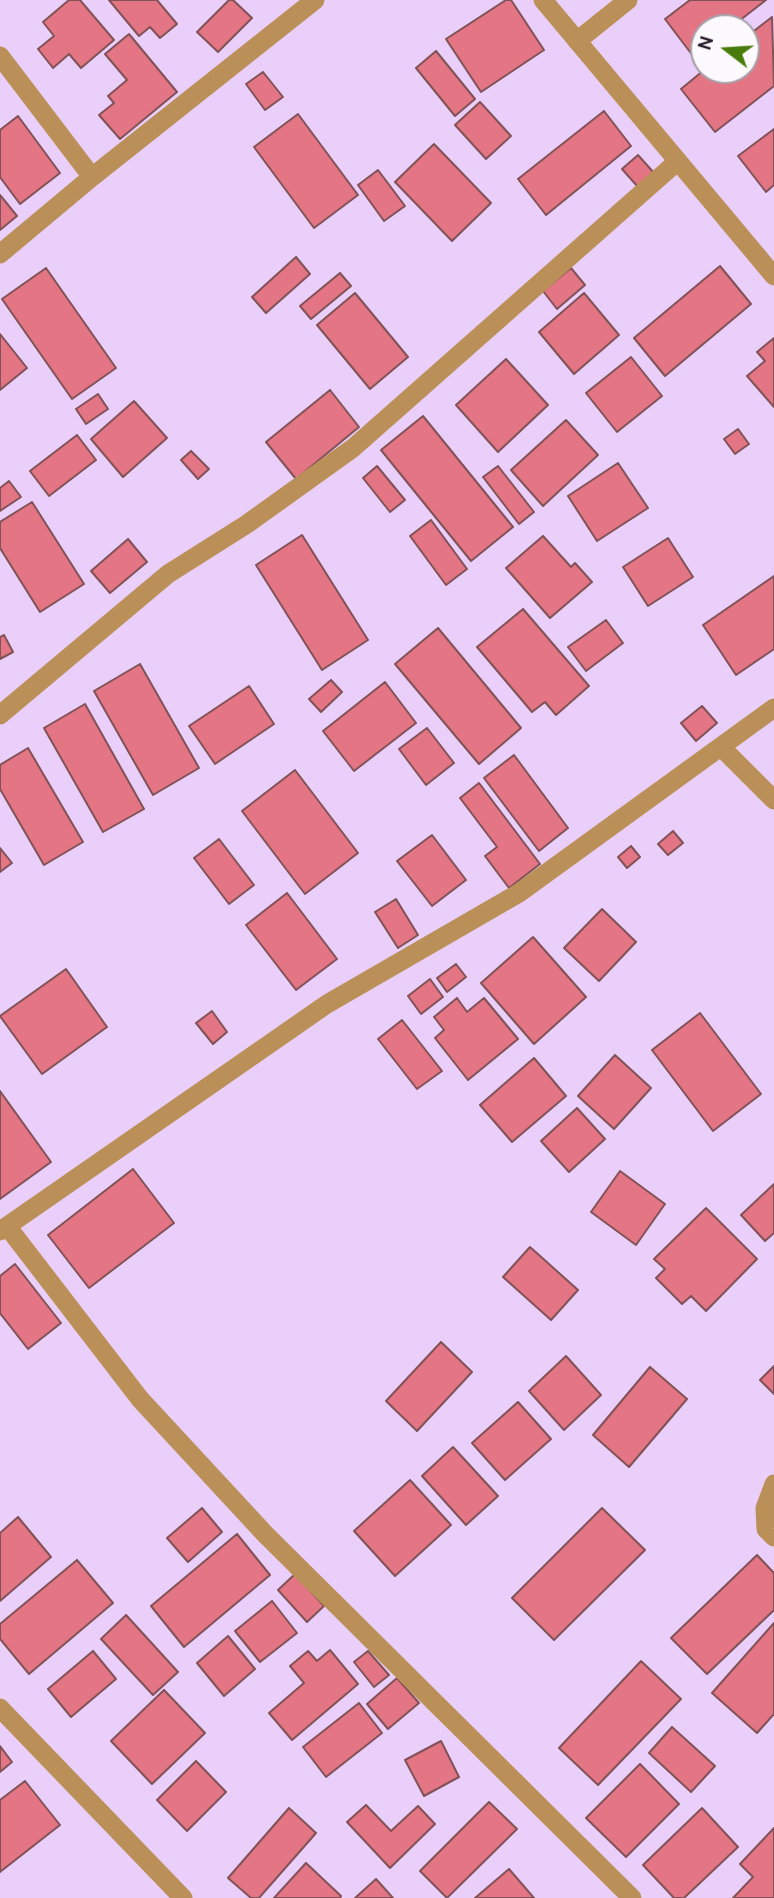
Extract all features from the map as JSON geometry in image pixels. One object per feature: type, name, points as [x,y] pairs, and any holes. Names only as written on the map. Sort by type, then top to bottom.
[{"type":"street","points":[[0,254],[92,177],[315,0]]},
{"type":"street","points":[[543,0],[774,276]]},
{"type":"street","points":[[577,41],[628,0]]},
{"type":"street","points":[[0,56],[92,177]]},
{"type":"street","points":[[0,715],[168,574],[247,524],[353,448],[678,161]]},
{"type":"street","points":[[632,1898],[339,1604],[265,1534],[140,1399],[3,1228],[327,1004],[519,894],[774,708]]},
{"type":"street","points":[[721,747],[774,800]]},
{"type":"street","points":[[774,1484],[765,1508],[766,1529],[774,1537]]},
{"type":"street","points":[[0,1708],[183,1898]]},
{"type":"building","points":[[69,0],[80,0],[114,40],[81,68],[69,54],[53,68],[38,49],[54,36],[43,22]]},
{"type":"building","points":[[109,0],[157,0],[177,24],[160,38],[150,27],[139,36]]},
{"type":"building","points":[[229,0],[233,0],[252,18],[218,52],[197,32]]},
{"type":"building","points":[[506,0],[511,0],[544,50],[481,92],[446,39]]},
{"type":"building","points":[[690,0],[766,0],[748,14],[690,14],[690,52],[665,19]]},
{"type":"building","points":[[772,17],[774,86],[715,132],[681,89],[690,82],[690,84],[760,84],[760,26]]},
{"type":"building","points":[[129,34],[177,92],[120,139],[99,115],[114,103],[108,96],[127,80],[105,54]]},
{"type":"building","points":[[436,51],[475,99],[455,116],[416,68]]},
{"type":"building","points":[[263,72],[283,97],[265,110],[246,84]]},
{"type":"building","points":[[480,102],[511,136],[486,159],[455,125]]},
{"type":"building","points":[[604,111],[631,146],[546,215],[518,179]]},
{"type":"building","points":[[298,114],[358,195],[314,228],[254,147]]},
{"type":"building","points":[[18,116],[60,173],[20,204],[0,177],[0,130]]},
{"type":"building","points":[[774,129],[774,185],[766,192],[738,156]]},
{"type":"building","points":[[434,144],[491,203],[452,241],[395,182]]},
{"type":"building","points":[[638,155],[654,173],[638,187],[622,169]]},
{"type":"building","points":[[378,170],[405,206],[384,221],[358,185]]},
{"type":"building","points":[[0,195],[17,216],[0,230]]},
{"type":"building","points":[[296,257],[310,274],[266,313],[252,297]]},
{"type":"building","points":[[720,266],[751,304],[665,376],[634,338]]},
{"type":"building","points":[[46,268],[116,368],[72,399],[2,299]]},
{"type":"building","points":[[571,268],[585,285],[557,309],[543,291]]},
{"type":"building","points":[[340,273],[351,286],[311,319],[300,306]]},
{"type":"building","points":[[355,293],[408,357],[370,389],[317,325]]},
{"type":"building","points":[[584,293],[619,335],[574,374],[539,332]]},
{"type":"building","points":[[0,334],[27,368],[0,390]]},
{"type":"building","points":[[774,338],[774,407],[747,376],[765,361],[757,352]]},
{"type":"building","points":[[631,357],[662,396],[617,432],[586,393]]},
{"type":"building","points":[[506,359],[548,405],[498,452],[456,405]]},
{"type":"building","points":[[330,390],[359,427],[296,479],[266,442]]},
{"type":"building","points":[[98,394],[108,409],[86,424],[76,409]]},
{"type":"building","points":[[134,401],[167,438],[123,477],[91,439]]},
{"type":"building","points":[[423,416],[513,527],[471,561],[381,450]]},
{"type":"building","points":[[566,420],[598,455],[543,506],[511,470]]},
{"type":"building","points":[[738,429],[749,444],[735,454],[724,439]]},
{"type":"building","points":[[77,435],[96,460],[49,496],[30,471]]},
{"type":"building","points":[[191,451],[209,469],[198,479],[181,460]]},
{"type":"building","points":[[618,463],[648,508],[597,541],[568,496]]},
{"type":"building","points":[[377,466],[405,500],[390,512],[363,478]]},
{"type":"building","points":[[498,466],[534,512],[519,524],[483,477]]},
{"type":"building","points":[[9,481],[21,497],[0,511],[0,488]]},
{"type":"building","points":[[32,502],[84,584],[40,612],[0,548],[0,522]]},
{"type":"building","points":[[431,520],[467,569],[446,585],[410,536]]},
{"type":"building","points":[[302,535],[368,640],[322,670],[256,565]]},
{"type":"building","points":[[543,536],[571,567],[575,563],[592,582],[550,618],[506,568]]},
{"type":"building","points":[[668,538],[693,577],[648,606],[623,567]]},
{"type":"building","points":[[128,539],[147,562],[110,593],[91,571]]},
{"type":"building","points":[[774,576],[774,649],[736,675],[703,625]]},
{"type":"building","points":[[523,609],[589,686],[556,715],[545,702],[532,712],[477,647]]},
{"type":"building","points":[[606,620],[623,643],[586,671],[568,647]]},
{"type":"building","points":[[438,628],[521,728],[479,764],[395,664]]},
{"type":"building","points":[[4,635],[13,652],[0,659],[0,637]]},
{"type":"building","points":[[140,664],[199,768],[153,795],[94,691]]},
{"type":"building","points":[[331,680],[342,692],[321,712],[309,699]]},
{"type":"building","points":[[385,682],[416,723],[354,771],[323,731]]},
{"type":"building","points":[[249,686],[274,724],[215,764],[189,726]]},
{"type":"building","points":[[85,704],[144,809],[103,832],[44,728]]},
{"type":"building","points":[[702,706],[717,723],[696,741],[681,723]]},
{"type":"building","points":[[427,728],[454,763],[426,785],[399,749]]},
{"type":"building","points":[[28,748],[83,842],[44,865],[0,789],[0,765]]},
{"type":"building","points":[[514,755],[568,828],[539,851],[484,778]]},
{"type":"building","points":[[295,770],[358,853],[305,894],[242,811]]},
{"type":"building","points":[[479,783],[540,864],[509,888],[485,856],[497,847],[460,798]]},
{"type":"building","points":[[673,831],[683,843],[668,855],[658,844]]},
{"type":"building","points":[[432,835],[466,880],[432,906],[397,861]]},
{"type":"building","points":[[219,839],[254,885],[229,904],[194,858]]},
{"type":"building","points":[[631,846],[640,857],[627,868],[618,857]]},
{"type":"building","points":[[0,848],[12,863],[0,872]]},
{"type":"building","points":[[287,893],[337,959],[296,990],[246,925]]},
{"type":"building","points":[[396,899],[418,935],[398,948],[375,912]]},
{"type":"building","points":[[602,909],[636,942],[599,981],[564,948]]},
{"type":"building","points":[[533,937],[586,997],[534,1044],[481,983]]},
{"type":"building","points":[[456,964],[466,977],[447,992],[437,978]]},
{"type":"building","points":[[66,969],[107,1027],[42,1074],[0,1016]]},
{"type":"building","points":[[430,979],[443,997],[421,1014],[408,996]]},
{"type":"building","points":[[457,998],[467,1012],[484,998],[518,1039],[468,1080],[435,1038],[444,1030],[434,1017]]},
{"type":"building","points":[[212,1011],[227,1032],[213,1044],[196,1023]]},
{"type":"building","points":[[700,1013],[761,1094],[713,1131],[652,1050]]},
{"type":"building","points":[[402,1020],[442,1071],[417,1089],[378,1039]]},
{"type":"building","points":[[615,1055],[651,1088],[614,1129],[578,1096]]},
{"type":"building","points":[[534,1058],[566,1096],[512,1142],[480,1105]]},
{"type":"building","points":[[0,1091],[51,1162],[0,1199]]},
{"type":"building","points":[[577,1108],[605,1139],[569,1172],[541,1141]]},
{"type":"building","points":[[133,1169],[174,1223],[89,1288],[48,1235]]},
{"type":"building","points":[[620,1171],[665,1204],[636,1245],[591,1212]]},
{"type":"building","points":[[774,1184],[774,1233],[765,1241],[741,1215]]},
{"type":"building","points":[[706,1208],[757,1259],[706,1311],[691,1296],[682,1304],[656,1278],[665,1269],[654,1259]]},
{"type":"building","points":[[530,1247],[578,1290],[551,1320],[503,1277]]},
{"type":"building","points":[[15,1264],[61,1323],[28,1349],[0,1313],[0,1276]]},
{"type":"building","points":[[441,1342],[472,1372],[417,1431],[386,1401]]},
{"type":"building","points":[[566,1356],[601,1395],[564,1430],[529,1391]]},
{"type":"building","points":[[774,1366],[774,1394],[760,1380]]},
{"type":"building","points":[[650,1367],[687,1399],[629,1467],[593,1435]]},
{"type":"building","points":[[518,1402],[551,1439],[505,1480],[472,1443]]},
{"type":"building","points":[[453,1447],[498,1496],[466,1525],[422,1476]]},
{"type":"building","points":[[410,1480],[451,1525],[395,1576],[354,1531]]},
{"type":"building","points":[[202,1508],[222,1532],[188,1562],[167,1538]]},
{"type":"building","points":[[602,1508],[645,1550],[554,1640],[512,1598]]},
{"type":"building","points":[[18,1517],[51,1557],[0,1601],[0,1533]]},
{"type":"building","points":[[237,1534],[270,1575],[184,1647],[151,1606]]},
{"type":"building","points":[[757,1555],[774,1573],[774,1610],[707,1674],[671,1638]]},
{"type":"building","points":[[77,1560],[113,1603],[29,1674],[0,1639],[0,1624]]},
{"type":"building","points":[[295,1574],[324,1606],[307,1622],[278,1590]]},
{"type":"building","points":[[272,1601],[297,1633],[260,1662],[235,1631]]},
{"type":"building","points":[[126,1615],[178,1672],[153,1695],[101,1639]]},
{"type":"building","points":[[774,1623],[774,1714],[757,1733],[712,1693]]},
{"type":"building","points":[[228,1636],[255,1669],[224,1696],[197,1663]]},
{"type":"building","points":[[330,1650],[358,1684],[292,1740],[269,1713],[304,1683],[290,1666],[308,1651],[317,1661]]},
{"type":"building","points":[[93,1651],[116,1679],[71,1717],[48,1689]]},
{"type":"building","points":[[368,1651],[389,1675],[374,1687],[354,1662]]},
{"type":"building","points":[[641,1661],[681,1699],[598,1785],[559,1748]]},
{"type":"building","points":[[397,1678],[419,1703],[388,1729],[367,1704]]},
{"type":"building","points":[[164,1690],[205,1733],[152,1784],[111,1741]]},
{"type":"building","points":[[359,1703],[382,1733],[326,1777],[303,1747]]},
{"type":"building","points":[[672,1727],[715,1766],[691,1792],[649,1753]]},
{"type":"building","points":[[441,1741],[459,1777],[424,1796],[405,1760]]},
{"type":"building","points":[[0,1746],[12,1762],[0,1772]]},
{"type":"building","points":[[196,1761],[226,1792],[187,1831],[157,1800]]},
{"type":"building","points":[[640,1764],[679,1804],[626,1857],[586,1818]]},
{"type":"building","points":[[25,1781],[60,1825],[0,1872],[0,1800]]},
{"type":"building","points":[[489,1802],[517,1829],[447,1898],[420,1871]]},
{"type":"building","points":[[366,1805],[391,1831],[418,1806],[435,1824],[390,1868],[347,1822]]},
{"type":"building","points":[[289,1808],[316,1833],[259,1898],[251,1898],[228,1878]]},
{"type":"building","points":[[702,1808],[738,1847],[684,1898],[674,1898],[643,1865]]},
{"type":"building","points":[[774,1828],[774,1898],[733,1898],[753,1877],[740,1864]]},
{"type":"building","points":[[306,1863],[341,1896],[340,1898],[274,1898]]},
{"type":"building","points":[[509,1869],[534,1898],[475,1898]]},
{"type":"building","points":[[376,1879],[393,1898],[355,1898]]}]
